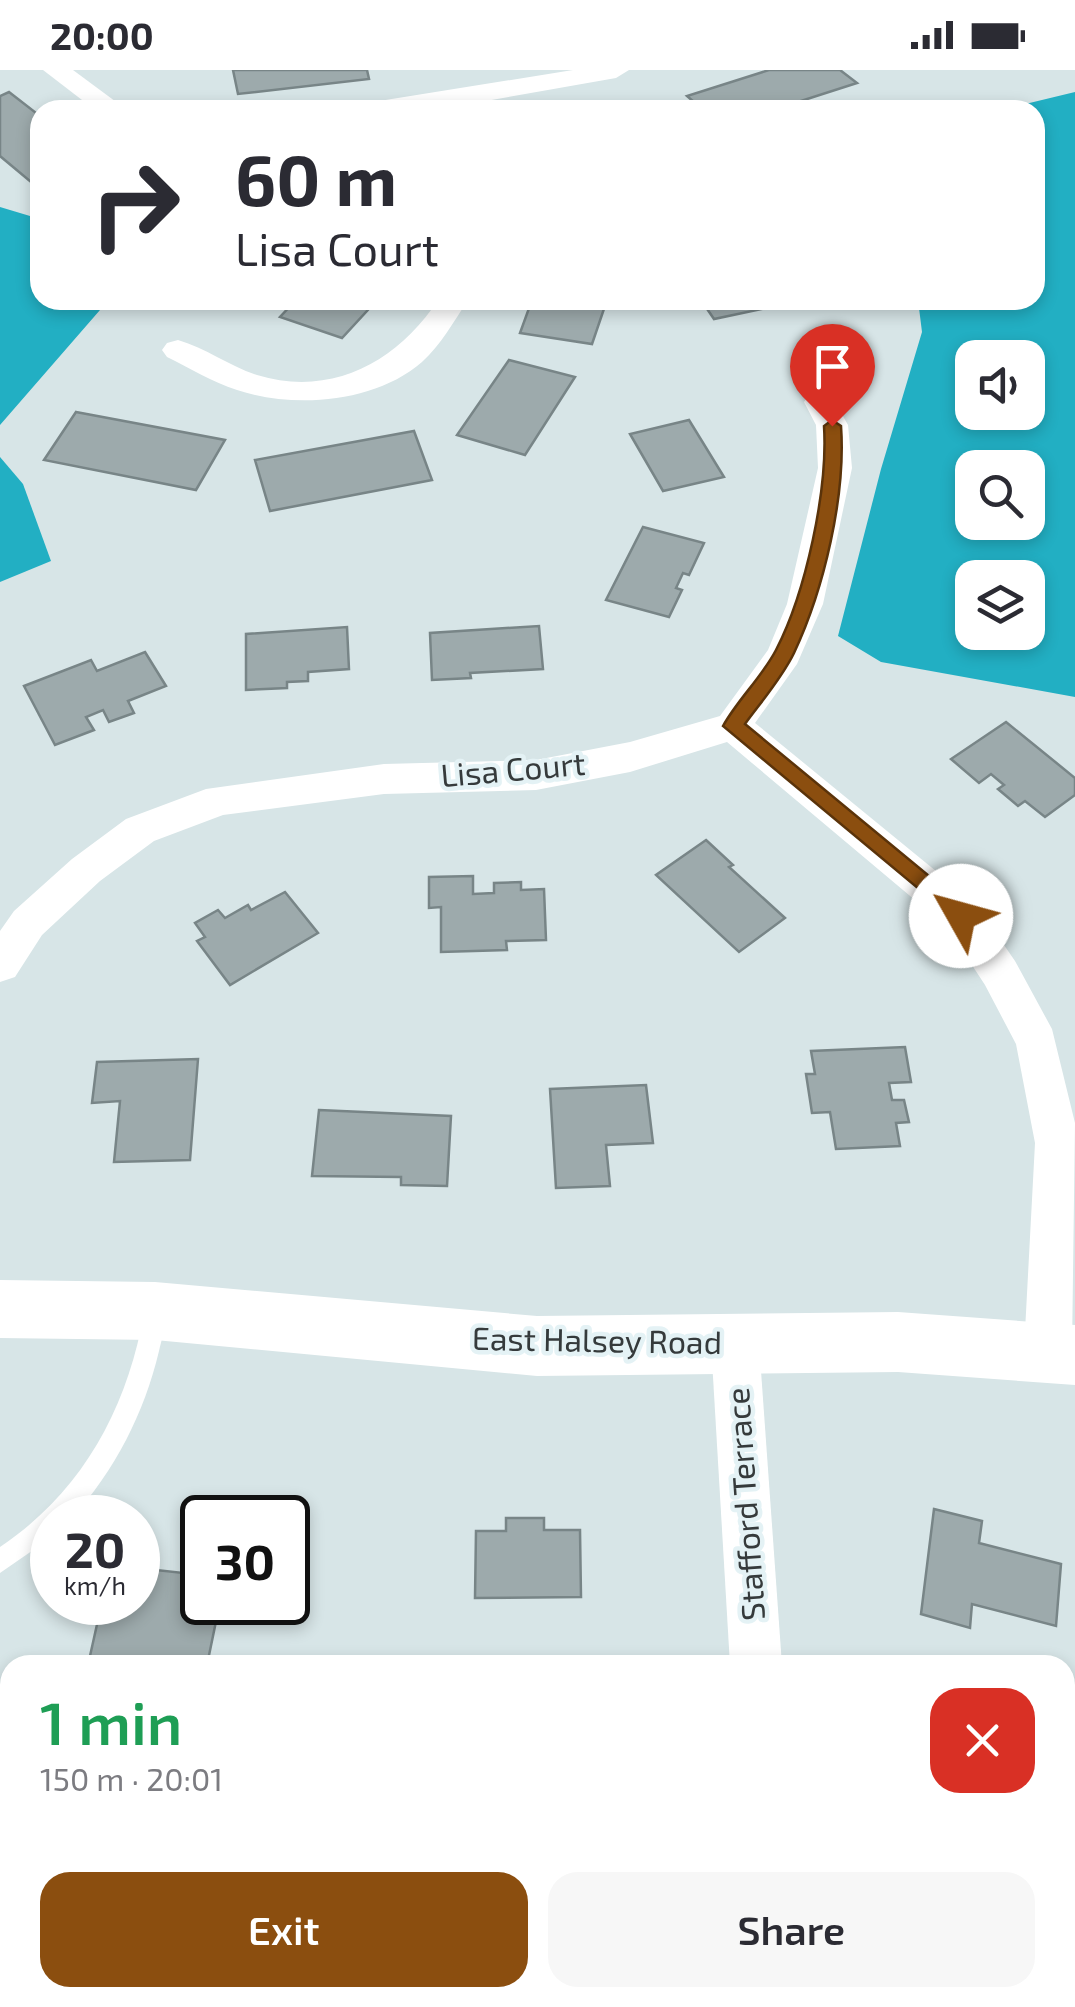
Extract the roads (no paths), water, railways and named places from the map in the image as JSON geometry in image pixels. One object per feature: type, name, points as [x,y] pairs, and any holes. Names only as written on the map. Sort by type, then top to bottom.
[{"type":"street","points":[[56,70],[99,100]]},
{"type":"street","points":[[485,100],[616,70]]},
{"type":"street","points":[[178,350],[262,387],[318,390],[365,379],[406,358],[446,310]]},
{"type":"street","points":[[820,402],[832,426],[835,468],[805,604],[784,655],[733,726],[961,916],[1000,973],[1037,1042],[1057,1143],[1061,1352]]},
{"type":"street","name":"Lisa Court","points":[[0,965],[28,924],[86,870],[140,830],[220,800],[384,779],[536,775],[630,757],[733,726]]},
{"type":"street","name":"East Halsey Road","points":[[0,1310],[155,1311],[536,1346],[898,1342],[1061,1352]]},
{"type":"street","name":"Stafford Terrace","points":[[735,1343],[755,1655]]},
{"type":"lane","points":[[77,1495],[124,1427],[148,1361],[155,1311]]},
{"type":"lane","points":[[0,1561],[30,1541]]}]
